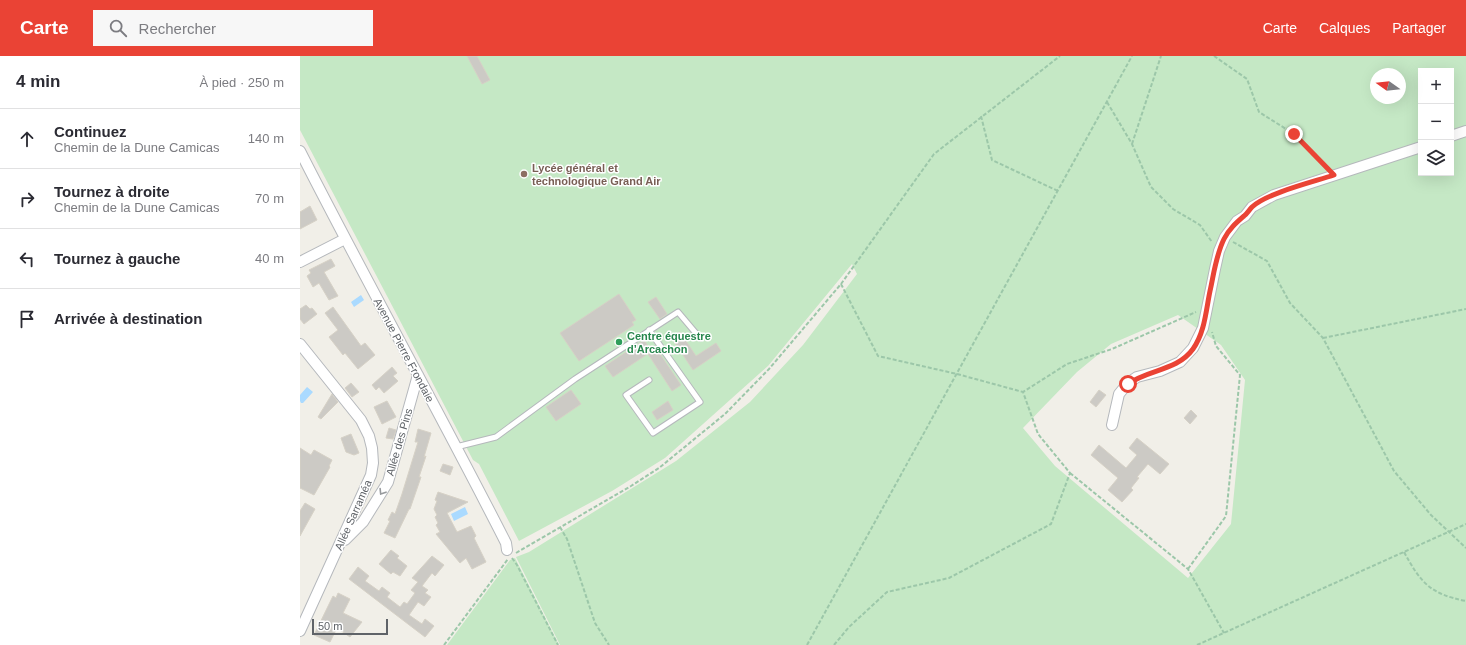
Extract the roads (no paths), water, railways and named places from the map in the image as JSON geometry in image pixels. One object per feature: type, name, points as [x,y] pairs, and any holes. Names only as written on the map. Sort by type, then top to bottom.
[{"type":"street","points":[[1454,135],[1466,131]]},
{"type":"street","points":[[1112,425],[1119,394],[1128,384],[1137,377],[1160,371],[1180,362],[1193,348],[1203,328],[1219,251],[1225,237],[1237,221],[1245,216],[1252,207],[1274,195],[1418,148]]},
{"type":"street","name":"Avenue Pierre Frondaie","points":[[300,151],[506,543],[509,553]]},
{"type":"street","points":[[300,262],[345,239]]},
{"type":"street","name":"Allée Sarraméa","points":[[300,344],[361,420],[369,436],[372,448],[373,464],[371,475],[300,631]]},
{"type":"street","name":"Allée des Pins","points":[[341,543],[363,522],[388,482],[418,375]]},
{"type":"lane","points":[[456,447],[496,437],[575,379],[678,312],[700,338]]},
{"type":"lane","points":[[649,330],[700,402],[653,433],[626,395],[649,380]]},
{"type":"water","points":[[361,295],[364,300],[354,307],[351,302]]},
{"type":"water","points":[[307,387],[313,392],[303,403],[301,403],[300,395]]},
{"type":"water","points":[[465,507],[468,514],[454,521],[451,514]]},
{"type":"place","name":"Lycée général et technologique Grand Air","points":[[524,174]]},
{"type":"place","name":"Centre équestre d’Arcachon","points":[[619,342]]}]
